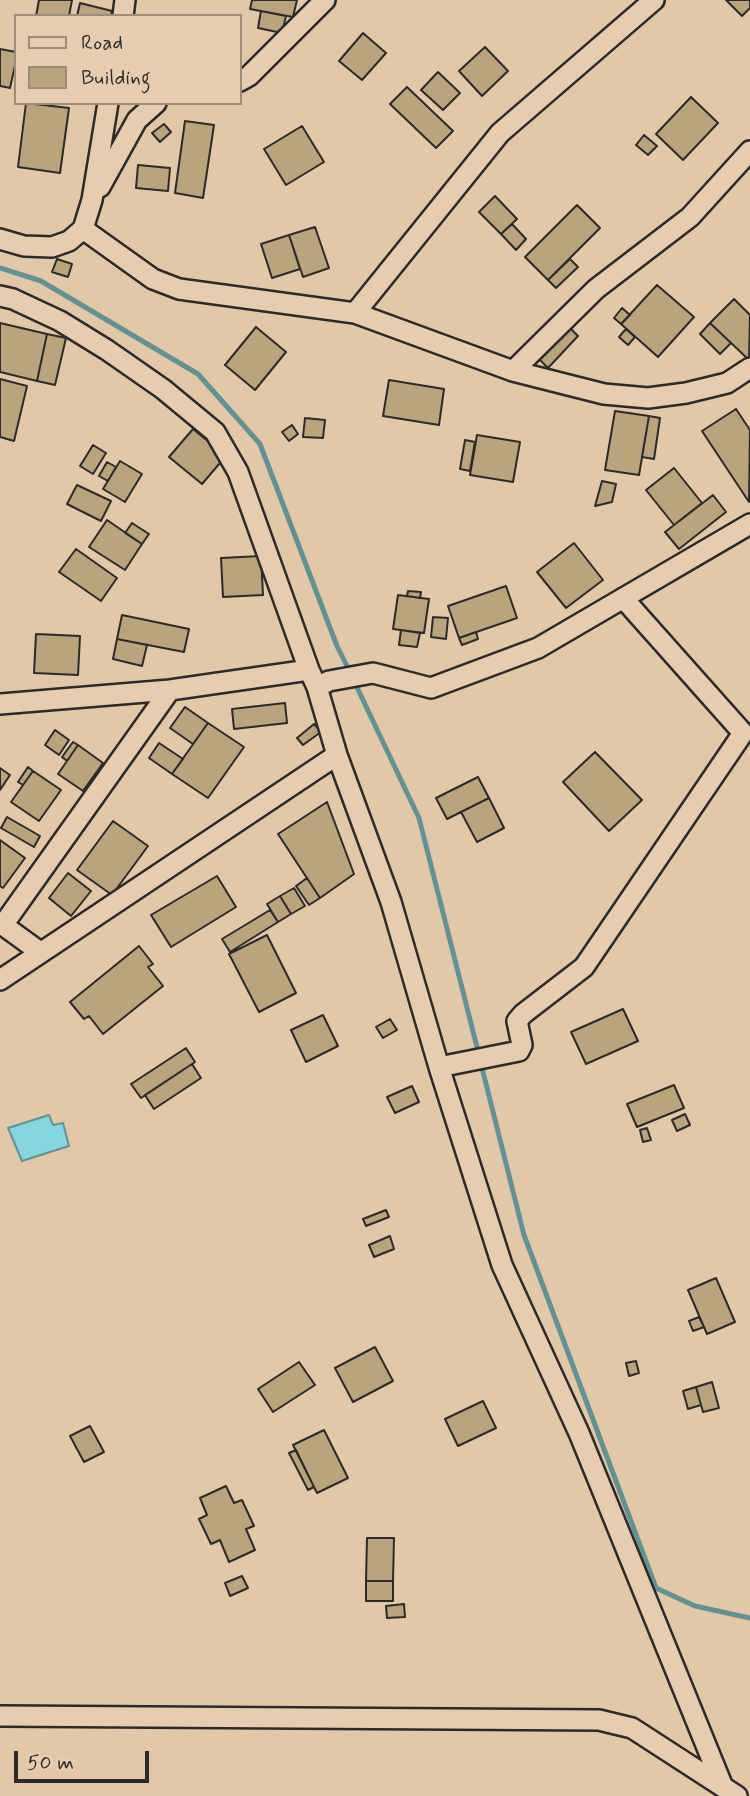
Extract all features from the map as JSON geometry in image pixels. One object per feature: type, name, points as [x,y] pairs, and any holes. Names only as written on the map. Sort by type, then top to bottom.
[{"type":"street","points":[[242,79],[249,76],[325,0]]},
{"type":"street","points":[[355,313],[500,133],[654,0]]},
{"type":"street","points":[[0,239],[24,246],[52,247],[69,241],[83,229],[92,200],[108,105]]},
{"type":"street","points":[[92,200],[137,120],[154,105]]},
{"type":"street","points":[[513,370],[596,289],[690,217],[750,151]]},
{"type":"street","points":[[83,229],[153,279],[179,289],[355,313],[513,370],[604,394],[648,398],[686,393],[727,383],[750,369]]},
{"type":"street","points":[[0,296],[13,299],[60,321],[163,389],[215,432],[238,472],[318,679],[337,755],[449,1065],[502,1265],[579,1433],[730,1792]]},
{"type":"street","points":[[0,704],[373,673],[431,688],[538,648],[750,524]]},
{"type":"street","points":[[449,1065],[519,1051],[522,1045],[517,1021],[523,1013],[584,967],[747,742],[623,598]]},
{"type":"street","points":[[40,952],[1,924],[170,690]]},
{"type":"street","points":[[0,980],[337,755]]},
{"type":"street","points":[[0,1716],[599,1720],[632,1728],[730,1792]]},
{"type":"water","points":[[49,1115],[53,1125],[63,1123],[69,1146],[22,1161],[8,1128]]},
{"type":"building","points":[[39,0],[72,0],[69,14],[36,14]]},
{"type":"building","points":[[252,0],[297,0],[293,17],[250,9]]},
{"type":"building","points":[[726,0],[750,0],[750,8],[742,16]]},
{"type":"building","points":[[80,3],[112,11],[111,14],[77,14]]},
{"type":"building","points":[[261,11],[286,16],[282,33],[258,28]]},
{"type":"building","points":[[363,33],[386,53],[362,80],[339,61]]},
{"type":"building","points":[[485,47],[508,71],[482,96],[459,71]]},
{"type":"building","points":[[0,49],[14,52],[10,88],[0,86]]},
{"type":"building","points":[[438,72],[460,93],[443,110],[421,90]]},
{"type":"building","points":[[407,87],[453,131],[436,148],[390,104]]},
{"type":"building","points":[[691,97],[718,123],[683,160],[656,134]]},
{"type":"building","points":[[26,105],[69,108],[60,173],[18,167]]},
{"type":"building","points":[[185,121],[214,125],[203,198],[175,193]]},
{"type":"building","points":[[164,124],[171,132],[160,142],[152,133]]},
{"type":"building","points":[[302,126],[324,162],[286,185],[264,149]]},
{"type":"building","points":[[644,135],[657,146],[648,155],[636,145]]},
{"type":"building","points":[[138,165],[170,168],[168,191],[136,188]]},
{"type":"building","points":[[495,196],[517,219],[501,234],[479,212]]},
{"type":"building","points":[[577,205],[600,228],[548,280],[525,257]]},
{"type":"building","points":[[512,224],[526,239],[516,250],[501,234]]},
{"type":"building","points":[[315,227],[329,268],[303,277],[289,235]]},
{"type":"building","points":[[289,235],[300,269],[272,278],[261,244]]},
{"type":"building","points":[[57,259],[72,264],[68,277],[52,272]]},
{"type":"building","points":[[570,259],[578,267],[556,288],[548,280]]},
{"type":"building","points":[[657,285],[694,317],[658,357],[621,324]]},
{"type":"building","points":[[734,299],[750,315],[749,360],[710,323]]},
{"type":"building","points":[[622,308],[630,315],[621,324],[614,318]]},
{"type":"building","points":[[0,323],[47,334],[37,381],[0,372]]},
{"type":"building","points":[[710,323],[731,343],[720,354],[700,334]]},
{"type":"building","points":[[568,326],[578,336],[548,368],[538,358]]},
{"type":"building","points":[[256,327],[286,352],[255,390],[225,365]]},
{"type":"building","points":[[626,329],[635,337],[628,345],[619,337]]},
{"type":"building","points":[[47,334],[66,338],[55,385],[37,381]]},
{"type":"building","points":[[0,379],[27,386],[14,441],[0,437]]},
{"type":"building","points":[[389,380],[444,389],[439,425],[383,416]]},
{"type":"building","points":[[736,409],[750,430],[749,502],[702,431]]},
{"type":"building","points":[[615,411],[649,416],[639,475],[605,470]]},
{"type":"building","points":[[649,416],[660,418],[654,459],[642,457]]},
{"type":"building","points":[[305,418],[325,420],[323,438],[303,437]]},
{"type":"building","points":[[292,425],[298,434],[289,441],[282,432]]},
{"type":"building","points":[[193,429],[226,456],[202,484],[169,457]]},
{"type":"building","points":[[477,435],[520,442],[513,482],[470,475]]},
{"type":"building","points":[[465,440],[475,442],[470,471],[460,469]]},
{"type":"building","points":[[93,445],[106,453],[93,474],[80,466]]},
{"type":"building","points":[[120,461],[142,474],[125,502],[103,489]]},
{"type":"building","points":[[107,462],[116,467],[108,481],[99,476]]},
{"type":"building","points":[[674,468],[702,503],[674,525],[646,490]]},
{"type":"building","points":[[602,481],[616,484],[612,502],[595,506]]},
{"type":"building","points":[[77,485],[111,501],[101,521],[67,504]]},
{"type":"building","points":[[713,495],[726,512],[679,549],[665,532]]},
{"type":"building","points":[[107,520],[142,544],[125,570],[89,547]]},
{"type":"building","points":[[132,523],[149,534],[142,544],[125,533]]},
{"type":"building","points":[[574,543],[603,580],[566,608],[537,572]]},
{"type":"building","points":[[76,549],[117,578],[101,601],[59,572]]},
{"type":"building","points":[[261,556],[263,595],[223,597],[221,558]]},
{"type":"building","points":[[506,586],[517,618],[459,638],[448,606]]},
{"type":"building","points":[[408,591],[421,592],[420,598],[407,596]]},
{"type":"building","points":[[398,595],[429,599],[424,633],[393,629]]},
{"type":"building","points":[[122,615],[189,629],[184,652],[117,639]]},
{"type":"building","points":[[433,617],[448,618],[446,639],[431,637]]},
{"type":"building","points":[[401,630],[420,633],[417,647],[399,645]]},
{"type":"building","points":[[476,632],[478,639],[462,645],[459,638]]},
{"type":"building","points":[[36,634],[80,636],[78,675],[34,673]]},
{"type":"building","points":[[117,639],[147,645],[142,666],[113,659]]},
{"type":"building","points":[[285,703],[287,723],[234,729],[232,709]]},
{"type":"building","points":[[185,707],[208,723],[193,744],[170,728]]},
{"type":"building","points":[[208,723],[244,747],[208,798],[172,774]]},
{"type":"building","points":[[314,724],[321,732],[303,745],[297,738]]},
{"type":"building","points":[[55,730],[69,740],[59,755],[45,745]]},
{"type":"building","points":[[73,742],[78,745],[67,761],[62,757]]},
{"type":"building","points":[[159,743],[183,759],[172,774],[149,758]]},
{"type":"building","points":[[78,745],[103,763],[83,791],[58,774]]},
{"type":"building","points":[[595,752],[642,800],[609,831],[563,782]]},
{"type":"building","points":[[28,767],[33,771],[23,785],[18,782]]},
{"type":"building","points":[[0,768],[10,775],[0,790]]},
{"type":"building","points":[[33,771],[61,790],[39,821],[11,802]]},
{"type":"building","points":[[478,777],[489,798],[447,819],[436,798]]},
{"type":"building","points":[[489,798],[504,828],[477,842],[461,812]]},
{"type":"building","points":[[327,802],[354,874],[320,898],[278,834]]},
{"type":"building","points":[[7,817],[40,836],[34,847],[1,828]]},
{"type":"building","points":[[113,821],[148,846],[112,895],[77,870]]},
{"type":"building","points":[[0,840],[25,858],[3,888],[0,886]]},
{"type":"building","points":[[68,873],[91,891],[71,916],[49,898]]},
{"type":"building","points":[[217,876],[236,907],[171,947],[151,915]]},
{"type":"building","points":[[307,878],[320,898],[309,905],[296,886]]},
{"type":"building","points":[[294,888],[305,906],[291,914],[280,896]]},
{"type":"building","points":[[280,896],[291,914],[278,922],[267,904]]},
{"type":"building","points":[[270,910],[278,922],[230,952],[222,939]]},
{"type":"building","points":[[267,935],[296,993],[259,1012],[229,954]]},
{"type":"building","points":[[139,946],[153,964],[148,967],[163,986],[103,1034],[89,1016],[84,1019],[70,1002]]},
{"type":"building","points":[[623,1009],[638,1041],[586,1064],[571,1032]]},
{"type":"building","points":[[323,1015],[338,1046],[306,1062],[291,1030]]},
{"type":"building","points":[[390,1019],[397,1030],[383,1038],[376,1027]]},
{"type":"building","points":[[186,1048],[195,1062],[141,1098],[131,1084]]},
{"type":"building","points":[[192,1064],[201,1078],[154,1109],[145,1095]]},
{"type":"building","points":[[674,1085],[684,1108],[637,1127],[627,1104]]},
{"type":"building","points":[[412,1086],[419,1102],[395,1113],[387,1097]]},
{"type":"building","points":[[685,1114],[690,1125],[677,1131],[672,1120]]},
{"type":"building","points":[[647,1128],[651,1140],[643,1142],[640,1130]]},
{"type":"building","points":[[386,1210],[389,1217],[366,1226],[363,1219]]},
{"type":"building","points":[[390,1236],[394,1249],[374,1257],[369,1245]]},
{"type":"building","points":[[716,1278],[735,1322],[707,1334],[688,1290]]},
{"type":"building","points":[[699,1317],[704,1327],[693,1331],[689,1321]]},
{"type":"building","points":[[375,1347],[393,1381],[353,1402],[335,1368]]},
{"type":"building","points":[[636,1361],[639,1373],[629,1376],[626,1363]]},
{"type":"building","points":[[299,1362],[315,1385],[273,1412],[258,1389]]},
{"type":"building","points":[[712,1382],[719,1408],[703,1412],[696,1387]]},
{"type":"building","points":[[696,1387],[701,1405],[688,1409],[683,1391]]},
{"type":"building","points":[[483,1401],[496,1428],[458,1446],[445,1419]]},
{"type":"building","points":[[90,1426],[104,1452],[84,1462],[70,1436]]},
{"type":"building","points":[[324,1430],[348,1478],[317,1493],[293,1445]]},
{"type":"building","points":[[296,1450],[314,1487],[308,1490],[289,1453]]},
{"type":"building","points":[[226,1486],[234,1503],[242,1500],[254,1526],[246,1529],[255,1550],[229,1562],[220,1540],[211,1544],[199,1519],[207,1515],[200,1498]]},
{"type":"building","points":[[367,1538],[394,1538],[393,1581],[366,1581]]},
{"type":"building","points":[[242,1576],[248,1588],[230,1596],[225,1583]]},
{"type":"building","points":[[366,1581],[393,1581],[393,1601],[366,1601]]},
{"type":"building","points":[[404,1604],[405,1617],[387,1618],[386,1606]]},
{"type":"waterway","points":[[0,268],[41,281],[198,374],[260,444],[337,646],[350,672]]},
{"type":"waterway","points":[[354,681],[419,818],[479,1055]]},
{"type":"waterway","points":[[481,1064],[524,1235],[656,1588],[695,1606],[750,1618]]}]
